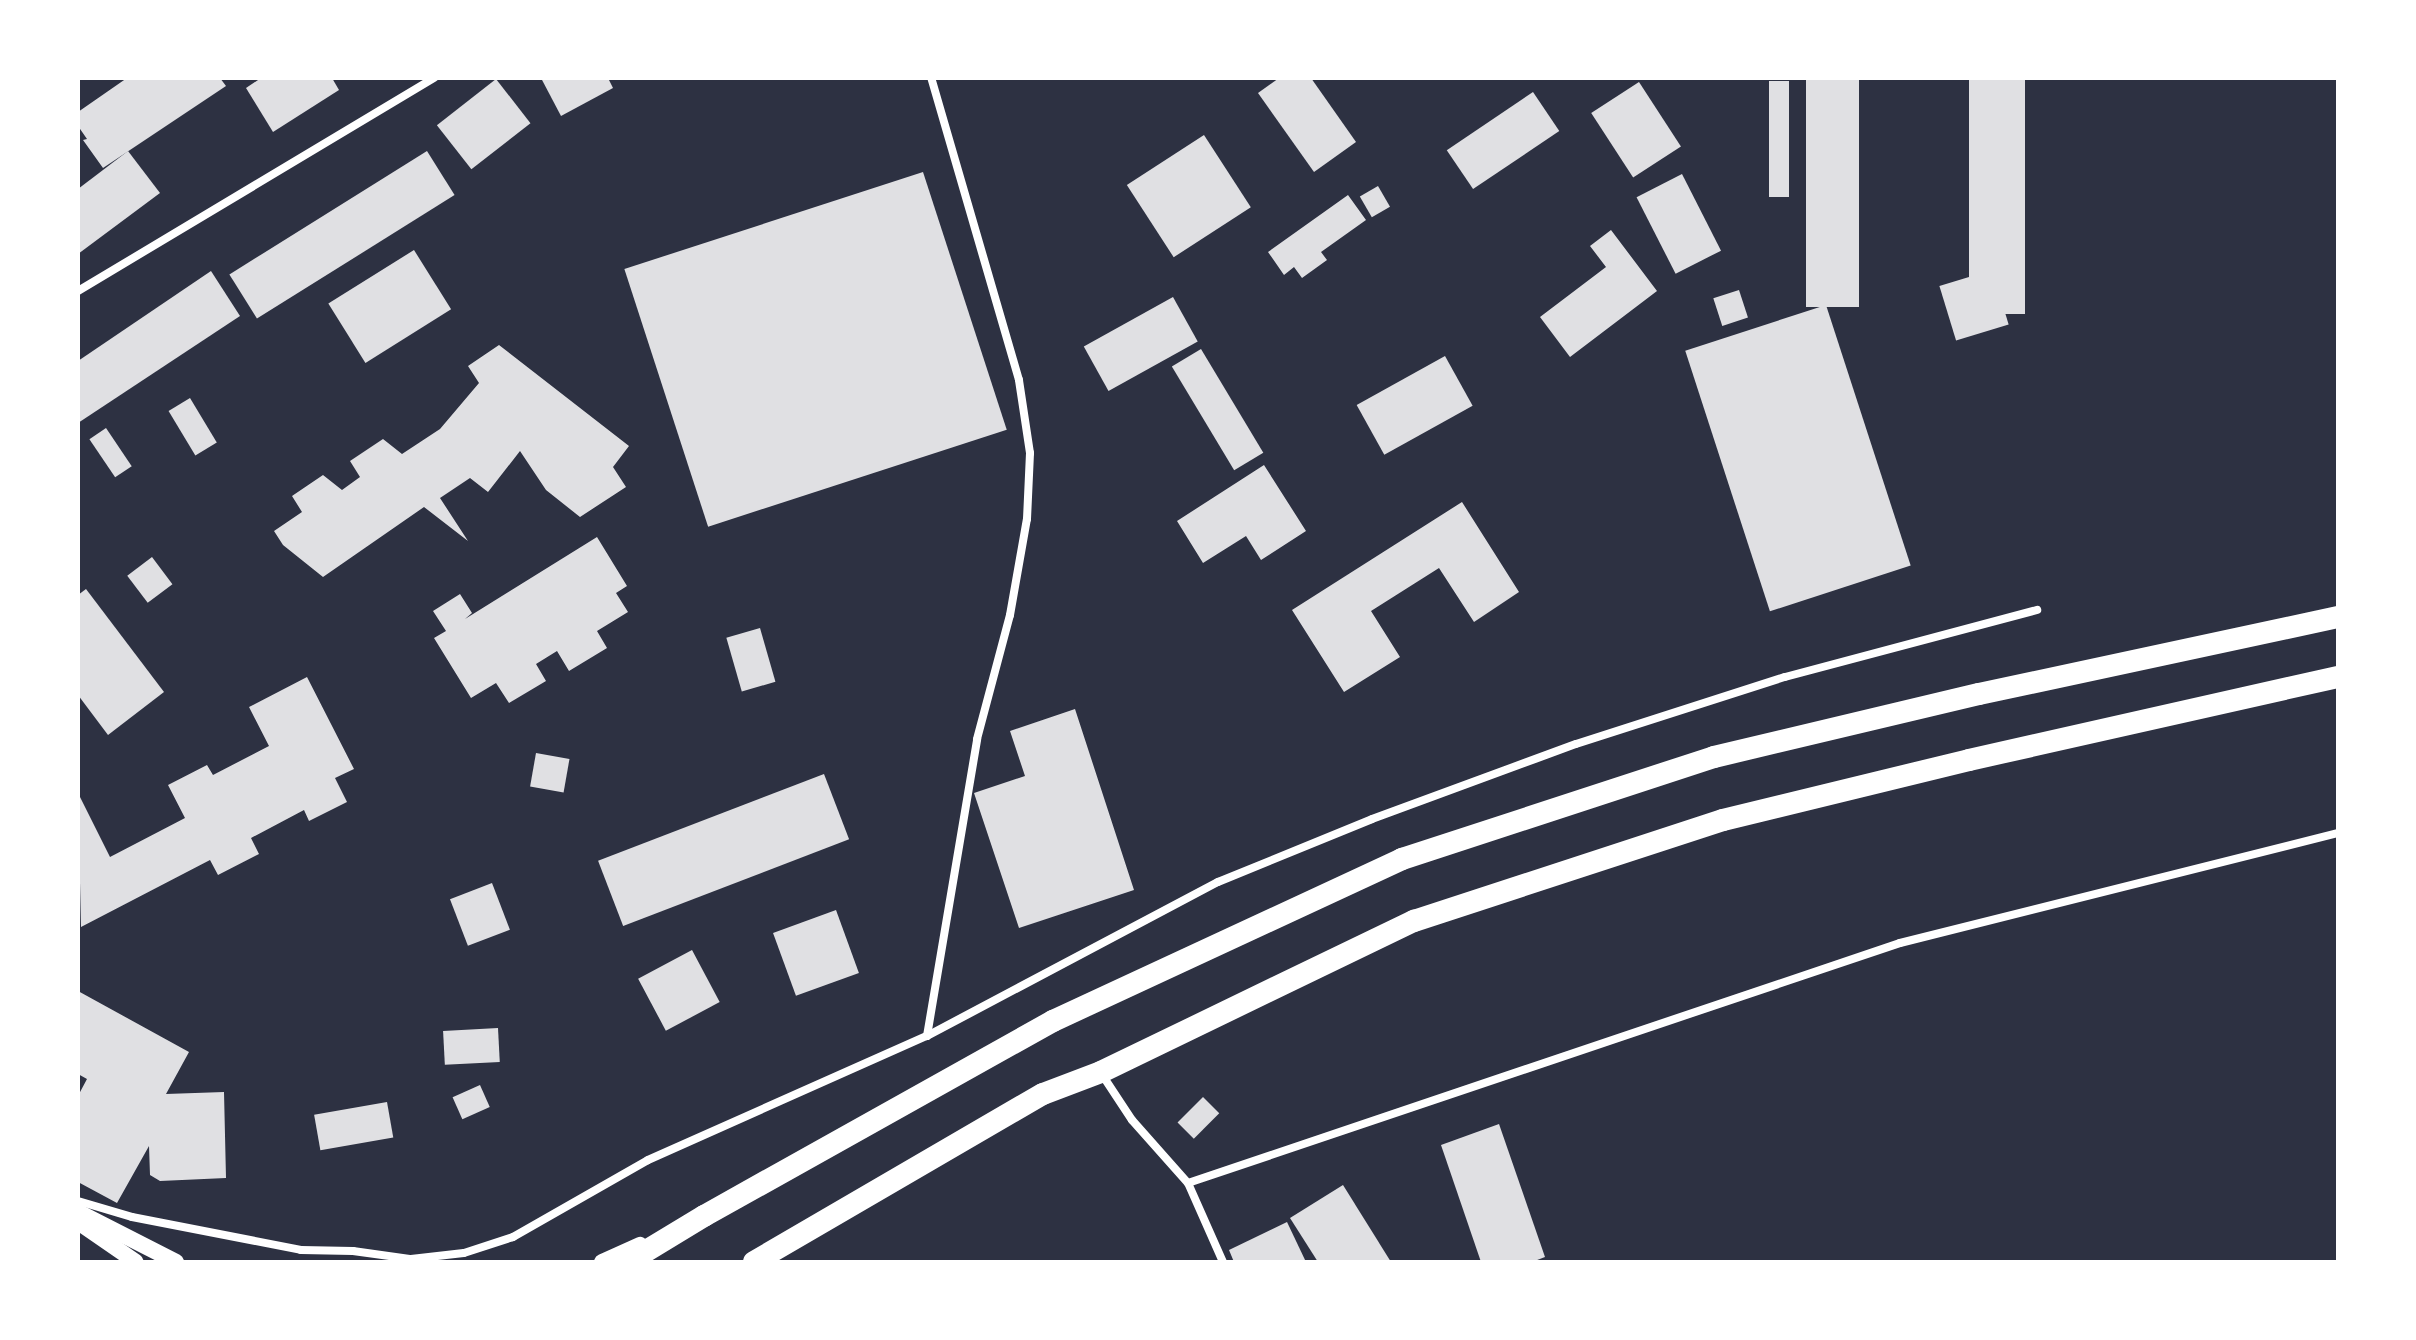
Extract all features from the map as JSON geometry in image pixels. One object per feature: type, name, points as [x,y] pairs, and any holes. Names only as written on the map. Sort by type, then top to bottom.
[{"type":"highway","points":[[628,1262],[704,1216],[1053,1021],[1402,859],[1714,757],[1979,694],[2338,617]]},
{"type":"highway","points":[[754,1262],[1043,1094],[1101,1072],[1414,921],[1723,820],[1969,760],[2338,677]]},
{"type":"main road","points":[[78,1212],[176,1262]]},
{"type":"main road","points":[[602,1262],[704,1216]]},
{"type":"main road","points":[[78,1222],[136,1262]]},
{"type":"street","points":[[78,291],[434,78]]},
{"type":"street","points":[[927,1036],[977,739],[1010,615],[1027,519],[1030,453],[1019,380],[931,78]]},
{"type":"street","points":[[78,1201],[132,1217],[301,1250],[353,1251],[411,1259],[464,1253],[513,1237],[648,1160],[927,1036],[1218,882],[1372,819],[1576,744],[1785,677],[2037,610]]},
{"type":"street","points":[[1188,1183],[1900,943],[2338,833]]},
{"type":"street","points":[[1101,1072],[1132,1120],[1188,1183],[1223,1262]]},
{"type":"building","points":[[127,78],[220,78],[226,86],[103,168],[83,140],[87,139],[78,126],[78,112]]},
{"type":"building","points":[[261,78],[332,78],[339,90],[273,132],[246,88]]},
{"type":"building","points":[[541,78],[608,78],[613,88],[561,116]]},
{"type":"building","points":[[1279,78],[1311,78],[1356,142],[1314,172],[1258,93]]},
{"type":"building","points":[[1806,78],[1859,78],[1859,307],[1806,307]]},
{"type":"building","points":[[1969,78],[2025,78],[2025,314],[1969,314]]},
{"type":"building","points":[[496,79],[530,123],[471,169],[437,125]]},
{"type":"building","points":[[1769,81],[1789,81],[1789,197],[1769,197]]},
{"type":"building","points":[[1639,82],[1681,147],[1633,178],[1591,113]]},
{"type":"building","points":[[1533,92],[1559,131],[1473,189],[1447,150]]},
{"type":"building","points":[[1204,135],[1251,207],[1174,257],[1127,185]]},
{"type":"building","points":[[128,151],[160,193],[78,254],[78,189]]},
{"type":"building","points":[[427,151],[455,195],[257,319],[229,274]]},
{"type":"building","points":[[923,172],[1007,430],[708,527],[624,269]]},
{"type":"building","points":[[1682,174],[1721,251],[1676,274],[1637,197]]},
{"type":"building","points":[[1378,186],[1390,207],[1372,217],[1360,196]]},
{"type":"building","points":[[1348,195],[1366,220],[1321,252],[1327,260],[1302,278],[1294,267],[1284,275],[1268,252]]},
{"type":"building","points":[[1611,230],[1657,291],[1570,357],[1540,317],[1606,267],[1590,246]]},
{"type":"building","points":[[414,250],[451,309],[365,363],[328,304]]},
{"type":"building","points":[[1817,256],[1848,257],[1847,296],[1816,295]]},
{"type":"building","points":[[1992,270],[2009,325],[1956,341],[1939,286]]},
{"type":"building","points":[[211,271],[240,316],[78,423],[78,361]]},
{"type":"building","points":[[1739,290],[1748,318],[1722,326],[1713,298]]},
{"type":"building","points":[[1173,297],[1198,342],[1109,391],[1084,346]]},
{"type":"building","points":[[1826,305],[1911,566],[1770,611],[1685,351]]},
{"type":"building","points":[[499,345],[629,446],[613,467],[626,487],[580,517],[546,490],[520,451],[488,492],[470,478],[440,498],[468,541],[424,507],[323,577],[283,545],[274,531],[302,512],[292,496],[323,475],[342,490],[360,477],[350,461],[383,439],[402,454],[440,429],[479,383],[468,366]]},
{"type":"building","points":[[1201,349],[1263,453],[1234,470],[1172,367]]},
{"type":"building","points":[[1445,356],[1473,406],[1384,455],[1357,405]]},
{"type":"building","points":[[190,398],[217,443],[195,455],[169,411]]},
{"type":"building","points":[[106,428],[132,466],[115,477],[89,439]]},
{"type":"building","points":[[1264,465],[1306,531],[1261,560],[1246,536],[1203,563],[1177,521]]},
{"type":"building","points":[[1462,502],[1519,592],[1474,622],[1439,568],[1371,611],[1400,657],[1344,692],[1292,610]]},
{"type":"building","points":[[597,537],[627,586],[616,593],[628,612],[597,631],[607,648],[569,671],[557,651],[536,664],[546,681],[509,703],[496,683],[471,698],[434,638],[446,631],[433,611],[460,594],[472,613],[465,619]]},
{"type":"building","points":[[152,557],[172,584],[148,603],[127,576]]},
{"type":"building","points":[[86,589],[164,692],[108,735],[78,695],[78,595]]},
{"type":"building","points":[[760,628],[775,682],[742,691],[726,638]]},
{"type":"building","points":[[307,677],[354,769],[335,778],[347,802],[309,821],[304,810],[251,838],[259,854],[218,875],[210,860],[81,927],[78,793],[110,857],[185,818],[168,785],[207,765],[213,775],[269,746],[249,707]]},
{"type":"building","points":[[1075,709],[1134,890],[1019,928],[974,793],[1025,776],[1010,731]]},
{"type":"building","points":[[536,753],[569,759],[564,792],[530,786]]},
{"type":"building","points":[[824,774],[849,839],[623,926],[598,861]]},
{"type":"building","points":[[492,883],[510,930],[468,946],[450,899]]},
{"type":"building","points":[[836,910],[859,973],[796,996],[773,933]]},
{"type":"building","points":[[692,950],[720,1002],[666,1031],[638,979]]},
{"type":"building","points":[[78,991],[189,1052],[166,1094],[224,1092],[226,1178],[160,1181],[150,1175],[149,1146],[117,1203],[78,1182],[79,1094],[87,1079],[78,1074]]},
{"type":"building","points":[[498,1028],[500,1062],[445,1065],[443,1031]]},
{"type":"building","points":[[480,1085],[490,1107],[462,1119],[453,1097]]},
{"type":"building","points":[[1203,1097],[1219,1113],[1194,1139],[1178,1122]]},
{"type":"building","points":[[387,1102],[393,1137],[320,1150],[314,1115]]},
{"type":"building","points":[[1499,1124],[1545,1257],[1532,1262],[1481,1262],[1441,1145]]},
{"type":"building","points":[[1343,1185],[1391,1262],[1318,1262],[1290,1218]]},
{"type":"building","points":[[1287,1222],[1306,1262],[1234,1262],[1229,1250]]}]
